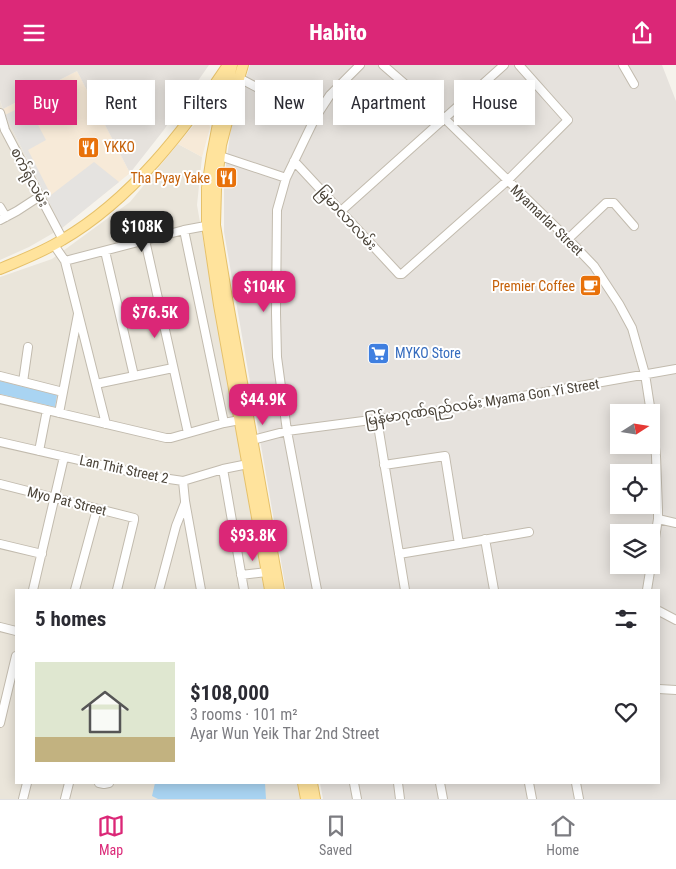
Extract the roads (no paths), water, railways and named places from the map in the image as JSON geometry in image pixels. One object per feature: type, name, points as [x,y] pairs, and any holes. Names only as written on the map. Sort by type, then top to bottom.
[{"type":"main road","points":[[0,269],[58,242],[93,220],[156,161],[193,116],[230,65]]},
{"type":"main road","points":[[211,225],[230,65]]},
{"type":"main road","points":[[243,65],[222,126],[207,188],[211,225],[228,304],[248,441],[279,589]]},
{"type":"main road","points":[[248,441],[248,464],[270,589]]},
{"type":"main road","points":[[303,784],[306,799]]},
{"type":"main road","points":[[312,784],[315,799]]},
{"type":"street","points":[[323,106],[330,95],[360,65]]},
{"type":"street","name":"Myamarlar Street","points":[[383,65],[400,80]]},
{"type":"street","points":[[444,118],[504,65]]},
{"type":"street","points":[[507,181],[568,121],[519,65]]},
{"type":"street","points":[[623,65],[634,84]]},
{"type":"street","points":[[239,78],[255,86]]},
{"type":"street","name":"စက်ရုံလမ်း","points":[[0,113],[3,131],[40,196],[65,261]]},
{"type":"street","name":"Myamarlar Street","points":[[444,118],[594,266],[632,328],[645,375],[650,404]]},
{"type":"street","points":[[312,125],[286,178],[277,210],[276,313],[277,357],[287,431],[317,589]]},
{"type":"street","points":[[340,211],[436,125]]},
{"type":"street","points":[[220,156],[286,178]]},
{"type":"street","name":"မြမာလာလမ်း","points":[[294,161],[400,275],[507,181]]},
{"type":"street","points":[[0,207],[3,218],[40,196]]},
{"type":"street","points":[[568,239],[606,203],[614,203],[634,226]]},
{"type":"street","points":[[106,424],[65,261],[184,230],[211,225]]},
{"type":"street","points":[[184,230],[224,423]]},
{"type":"street","points":[[145,241],[188,433]]},
{"type":"street","points":[[105,251],[134,376]]},
{"type":"street","points":[[59,413],[78,312]]},
{"type":"street","points":[[23,382],[28,347]]},
{"type":"street","points":[[96,384],[173,368]]},
{"type":"street","name":"မြန်မာဂုဏ်ရည်လမ်း Myama Gon Yi Street","points":[[248,441],[287,431],[432,412],[676,369]]},
{"type":"street","points":[[0,376],[63,392]]},
{"type":"street","points":[[0,399],[166,437],[245,419]]},
{"type":"street","points":[[39,451],[46,410]]},
{"type":"street","points":[[376,419],[406,589]]},
{"type":"street","name":"Lan Thit Street 2","points":[[0,442],[149,477],[183,481],[222,469],[248,464]]},
{"type":"street","name":"Myamarlar Street","points":[[656,454],[657,524]]},
{"type":"street","points":[[384,465],[445,456],[460,544]]},
{"type":"street","points":[[32,589],[64,457]]},
{"type":"street","points":[[222,469],[244,589]]},
{"type":"street","points":[[183,481],[201,589]]},
{"type":"street","name":"Myo Pat Street","points":[[0,485],[134,518],[117,589]]},
{"type":"street","points":[[159,589],[176,526],[185,501]]},
{"type":"street","points":[[75,589],[97,509]]},
{"type":"street","points":[[658,519],[676,523]]},
{"type":"street","points":[[399,554],[529,532]]},
{"type":"street","points":[[485,539],[494,589]]},
{"type":"street","points":[[0,546],[42,554]]},
{"type":"street","points":[[241,575],[267,572]]},
{"type":"street","name":"Myamarlar Street","points":[[647,589],[649,574]]},
{"type":"street","points":[[660,612],[676,620]]},
{"type":"street","points":[[0,627],[15,631]]},
{"type":"street","points":[[0,723],[15,659]]},
{"type":"street","points":[[660,689],[676,690]]},
{"type":"street","points":[[23,799],[27,784]]},
{"type":"street","points":[[65,799],[69,784]]},
{"type":"street","points":[[354,784],[357,799]]},
{"type":"street","points":[[398,784],[400,799]]},
{"type":"street","points":[[440,784],[443,799]]},
{"type":"street","points":[[529,784],[532,799]]},
{"type":"street","points":[[576,784],[579,799]]},
{"type":"water","points":[[0,381],[57,395],[55,407],[0,394]]},
{"type":"water","points":[[155,784],[265,784],[266,799],[158,799],[152,796]]},
{"type":"place","name":"YKKO","points":[[88,147]]},
{"type":"place","name":"Tha Pyay Yake","points":[[226,178]]},
{"type":"place","name":"Premier Coffee","points":[[591,286]]},
{"type":"place","name":"MYKO Store","points":[[379,353]]}]
